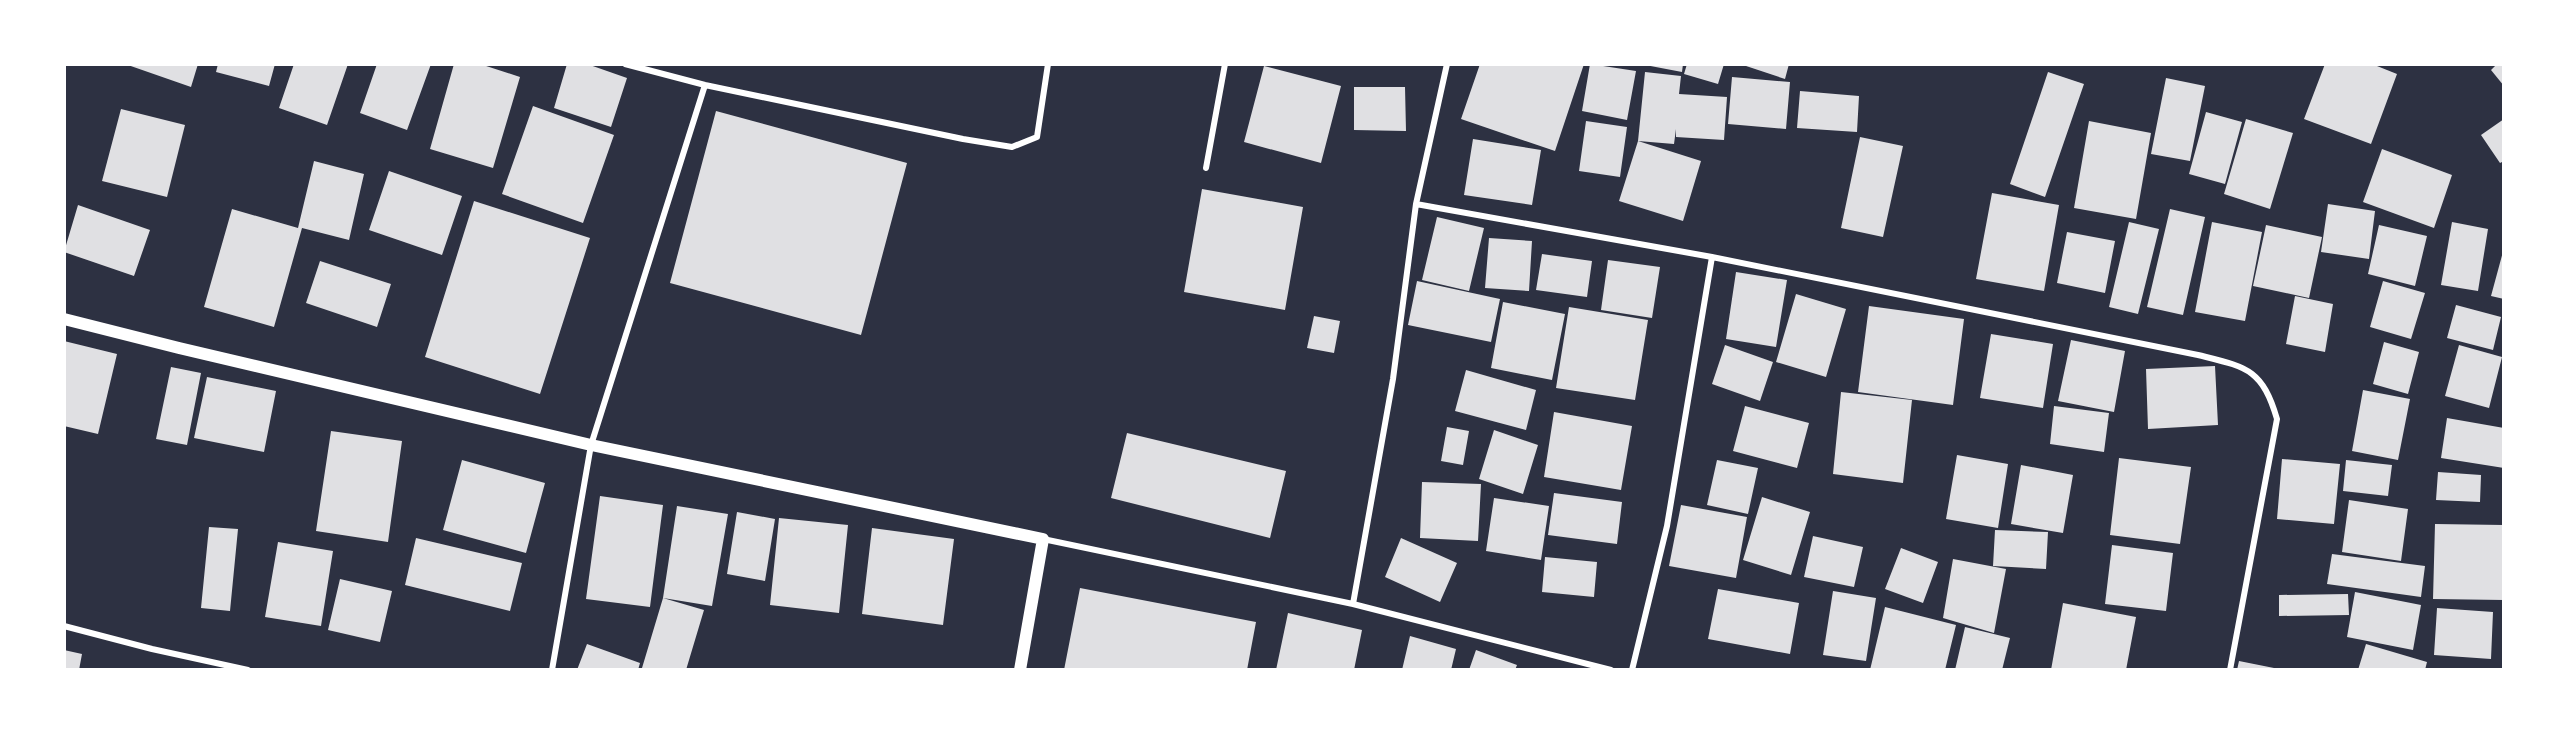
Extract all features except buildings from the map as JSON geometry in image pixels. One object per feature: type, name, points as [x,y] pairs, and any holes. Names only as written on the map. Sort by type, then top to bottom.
[{"type":"main road","points":[[64,319],[591,445],[1043,539],[1020,669]]},
{"type":"street","points":[[625,64],[705,85],[963,139],[1012,147],[1037,137],[1048,64]]},
{"type":"street","points":[[1206,168],[1225,64]]},
{"type":"street","points":[[1353,604],[1393,379],[1416,204],[1447,64]]},
{"type":"street","points":[[552,669],[591,445],[705,85]]},
{"type":"street","points":[[1416,204],[1712,257],[2198,355],[2239,366],[2256,378],[2269,393],[2277,419],[2230,669]]},
{"type":"street","points":[[1632,669],[1667,526],[1712,257]]},
{"type":"street","points":[[1043,539],[1353,604],[1611,669]]},
{"type":"street","points":[[64,626],[152,649],[248,669]]}]
